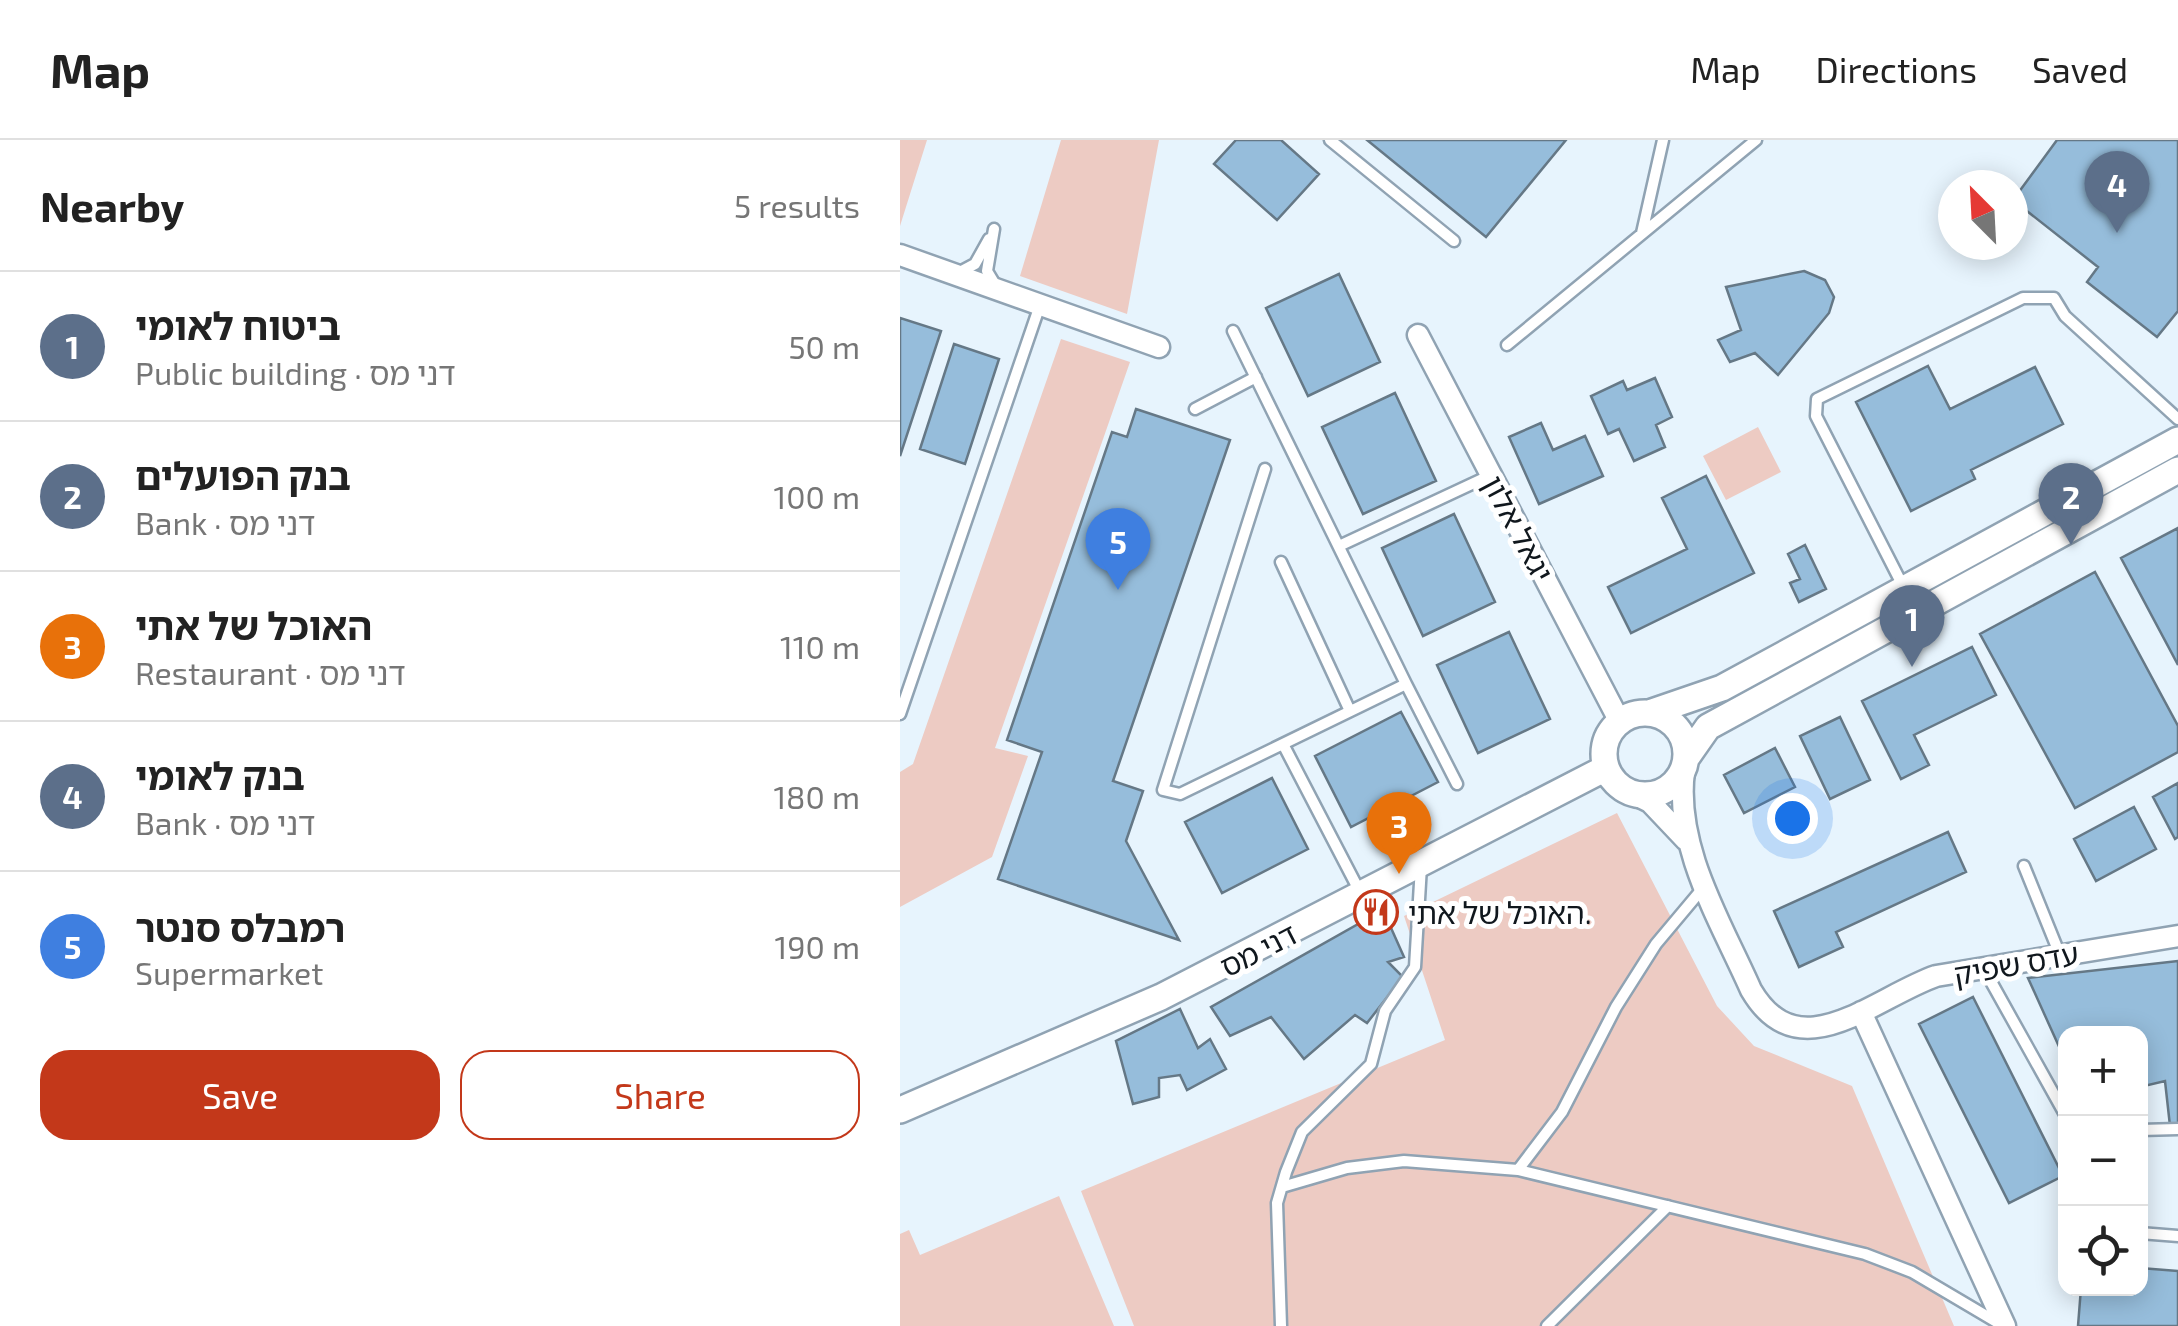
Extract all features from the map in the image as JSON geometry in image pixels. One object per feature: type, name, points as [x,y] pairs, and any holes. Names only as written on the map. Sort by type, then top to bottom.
[{"type":"street","points":[[900,255],[1160,347]]},
{"type":"street","name":"יגאל אלון","points":[[1418,334],[1620,722]]},
{"type":"street","points":[[1687,842],[1650,802],[1621,788],[1606,768],[1606,740],[1620,722],[1638,712],[1652,712],[1722,688],[2178,440]]},
{"type":"street","points":[[1634,794],[1663,791],[1686,764],[1708,727],[2178,470]]},
{"type":"street","points":[[1652,712],[1677,726],[1686,764],[1682,815],[1687,842]]},
{"type":"street","name":"דני מס","points":[[900,1110],[1161,997],[1606,768]]},
{"type":"street","name":"עדס שפיק","points":[[1687,842],[1751,990],[1772,1018],[1802,1030],[1840,1022],[1901,989],[1936,976],[2178,936]]},
{"type":"street","points":[[1860,1012],[2004,1326]]},
{"type":"lane","points":[[1330,140],[1454,241]]},
{"type":"lane","points":[[1642,234],[1664,140]]},
{"type":"lane","points":[[1507,345],[1756,140]]},
{"type":"lane","points":[[954,274],[974,264],[994,230],[987,271],[1000,290]]},
{"type":"lane","points":[[1904,588],[1816,416],[1818,399],[2023,298],[2040,297],[2054,298],[2065,316],[2178,420]]},
{"type":"lane","points":[[901,710],[1040,305]]},
{"type":"lane","points":[[1234,331],[1456,784]]},
{"type":"lane","points":[[1195,409],[1256,376]]},
{"type":"lane","points":[[1266,469],[1164,790],[1180,794],[1406,684]]},
{"type":"lane","points":[[1338,546],[1491,475]]},
{"type":"lane","points":[[1281,562],[1350,711]]},
{"type":"lane","points":[[1283,744],[1362,895]]},
{"type":"lane","points":[[1280,1326],[1277,1203],[1302,1132],[1371,1064],[1385,1012],[1414,967],[1421,864]]},
{"type":"lane","points":[[2024,866],[2060,955]]},
{"type":"lane","points":[[1518,1170],[1562,1112],[1616,1007],[1656,944],[1705,884]]},
{"type":"lane","points":[[1984,968],[2058,1102]]},
{"type":"lane","points":[[2148,1130],[2178,1129]]},
{"type":"lane","points":[[1282,1187],[1347,1168],[1404,1161],[1518,1170],[1865,1254],[1912,1272],[2004,1326]]},
{"type":"lane","points":[[1547,1326],[1668,1206]]},
{"type":"lane","points":[[2148,1234],[2178,1236]]},
{"type":"shaded area","points":[[900,140],[927,140],[900,226]]},
{"type":"shaded area","points":[[1061,140],[1159,140],[1127,314],[1020,276]]},
{"type":"shaded area","points":[[1061,339],[1130,362],[995,748],[1028,756],[992,857],[900,907],[900,772],[913,764]]},
{"type":"shaded area","points":[[1758,427],[1781,472],[1726,500],[1703,456]]},
{"type":"shaded area","points":[[1617,813],[1717,1006],[1754,1046],[1852,1086],[1954,1326],[1134,1326],[1081,1191],[1445,1040],[1404,916]]},
{"type":"shaded area","points":[[1059,1196],[1114,1326],[900,1326],[900,1234],[909,1230],[920,1255]]},
{"type":"building","points":[[1236,140],[1281,140],[1319,174],[1277,220],[1214,164]]},
{"type":"building","points":[[1367,140],[1566,140],[1486,237]]},
{"type":"building","points":[[2057,140],[2178,140],[2178,311],[2157,337],[2087,282],[2098,267],[2028,212],[2028,180]]},
{"type":"building","points":[[1804,271],[1825,280],[1834,297],[1829,313],[1778,375],[1755,353],[1730,362],[1718,340],[1741,330],[1726,287]]},
{"type":"building","points":[[1339,274],[1380,362],[1308,396],[1266,308]]},
{"type":"building","points":[[900,318],[941,331],[900,456]]},
{"type":"building","points":[[954,344],[999,359],[965,464],[920,449]]},
{"type":"building","points":[[1928,366],[1950,409],[2035,367],[2063,424],[1971,470],[1975,479],[1911,511],[1856,402]]},
{"type":"building","points":[[1655,378],[1672,417],[1656,425],[1665,447],[1634,461],[1619,429],[1608,434],[1591,396],[1623,381],[1627,390]]},
{"type":"building","points":[[1395,393],[1436,481],[1363,514],[1322,427]]},
{"type":"building","points":[[1136,409],[1230,440],[1113,781],[1143,791],[1126,841],[1179,940],[998,879],[1042,752],[1007,740],[1112,432],[1127,437]]},
{"type":"building","points":[[1541,423],[1553,450],[1585,436],[1603,476],[1539,504],[1509,437]]},
{"type":"building","points":[[1706,476],[1754,573],[1631,633],[1608,587],[1687,549],[1662,498]]},
{"type":"building","points":[[1454,514],[1495,602],[1423,636],[1382,548]]},
{"type":"building","points":[[2178,528],[2178,665],[2121,558]]},
{"type":"building","points":[[1805,545],[1826,589],[1799,602],[1790,583],[1800,579],[1788,554]]},
{"type":"building","points":[[2095,572],[2178,726],[2178,752],[2075,808],[1980,634]]},
{"type":"building","points":[[1509,632],[1550,719],[1478,753],[1437,665]]},
{"type":"building","points":[[1972,647],[1996,695],[1914,735],[1929,765],[1901,779],[1862,701]]},
{"type":"building","points":[[1401,712],[1438,782],[1351,827],[1315,756]]},
{"type":"building","points":[[1840,717],[1870,780],[1830,799],[1800,736]]},
{"type":"building","points":[[1775,748],[1795,787],[1744,813],[1724,775]]},
{"type":"building","points":[[1272,778],[1308,849],[1222,893],[1185,822]]},
{"type":"building","points":[[2178,783],[2178,837],[2175,839],[2153,797]]},
{"type":"building","points":[[2134,807],[2156,849],[2096,881],[2074,839]]},
{"type":"building","points":[[1948,832],[1966,872],[1836,932],[1843,947],[1799,967],[1774,911]]},
{"type":"building","points":[[1383,910],[1404,957],[1388,962],[1403,977],[1367,1023],[1355,1015],[1304,1059],[1271,1017],[1230,1036],[1211,1007]]},
{"type":"building","points":[[2178,961],[2178,1124],[2170,1126],[2165,1081],[2148,1085],[2148,1026],[2058,1026],[2058,1044],[2028,978]]},
{"type":"building","points":[[1973,997],[2058,1166],[2058,1178],[2009,1203],[1919,1024]]},
{"type":"building","points":[[1180,1009],[1198,1048],[1210,1039],[1226,1069],[1187,1090],[1180,1075],[1159,1078],[1159,1097],[1133,1104],[1116,1041]]},
{"type":"building","points":[[2148,1269],[2178,1271],[2178,1326],[2078,1326],[2080,1296],[2148,1296]]},
{"type":"place","name":"בנק לאומי","points":[[2117,233]]},
{"type":"place","name":"בנק הפועלים","points":[[2071,545]]},
{"type":"place","name":"רמבלס סנטר","points":[[1118,590]]},
{"type":"place","name":"ביטוח לאומי","points":[[1912,667]]},
{"type":"place","name":"האוכל של אתי","points":[[1399,874]]},
{"type":"place","name":"האוכל של אתי.","points":[[1376,912]]}]
